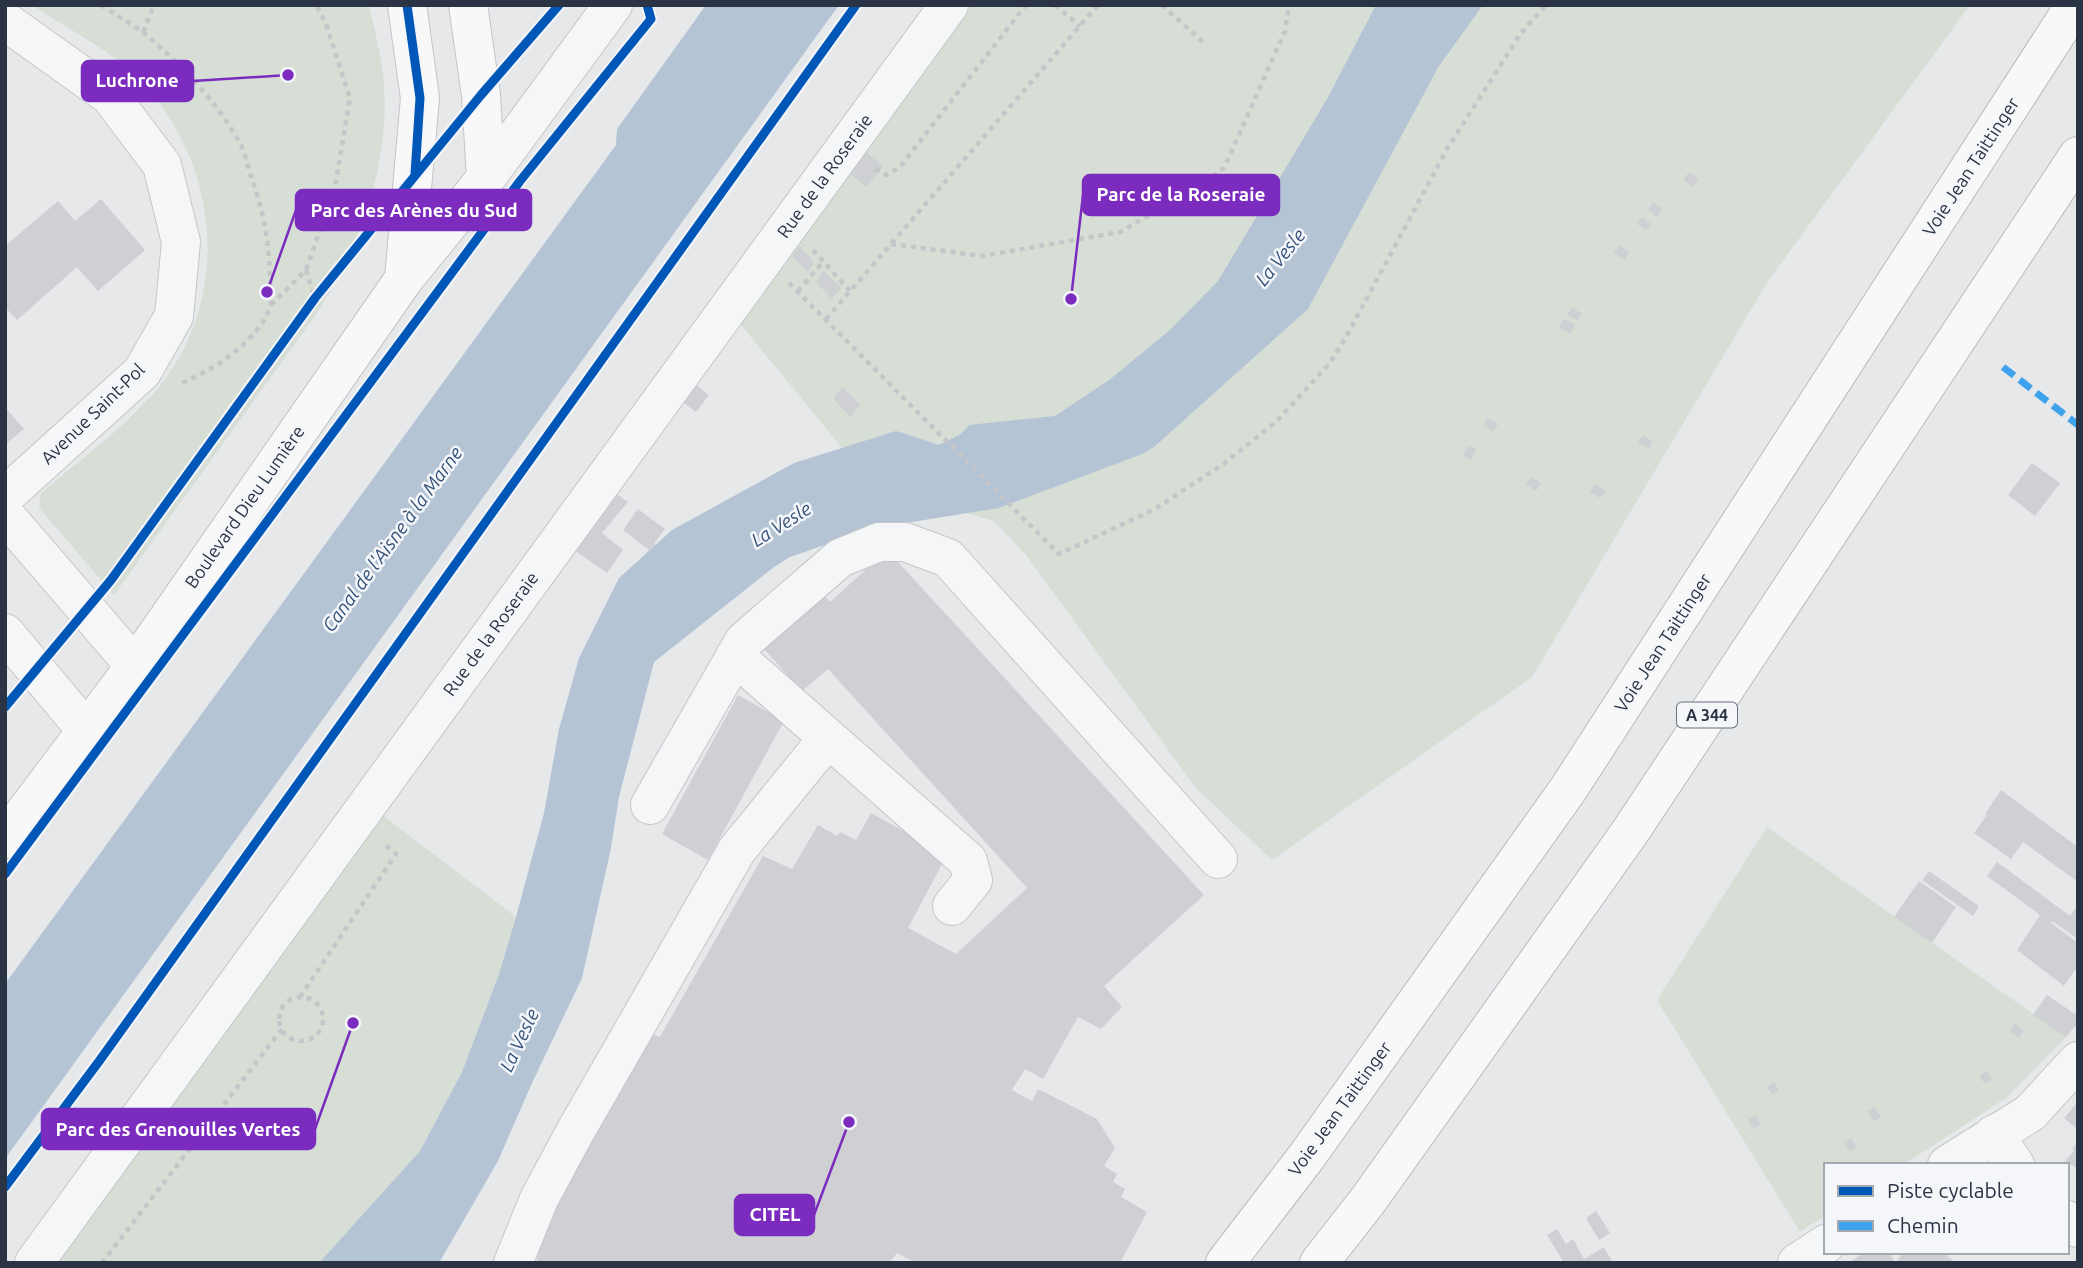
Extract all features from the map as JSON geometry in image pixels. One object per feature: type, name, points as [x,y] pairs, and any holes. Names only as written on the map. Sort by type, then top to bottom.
[{"type":"main road","points":[[404,279],[420,98],[407,5]]},
{"type":"main road","points":[[468,5],[481,94],[486,177]]},
{"type":"main road","name":"Voie Jean Taittinger","points":[[1225,1263],[1307,1156],[1569,789],[2075,5]]},
{"type":"main road","name":"A 344","points":[[1319,1263],[1369,1199],[1630,832],[2078,156]]},
{"type":"main road","name":"Boulevard Dieu Lumière","points":[[5,839],[135,666],[404,279],[486,177]]},
{"type":"street","points":[[486,177],[613,5]]},
{"type":"street","name":"Rue de la Roseraie","points":[[34,1263],[949,5]]},
{"type":"street","name":"Avenue Saint-Pol","points":[[5,21],[110,96],[162,165],[181,242],[174,316],[142,372],[5,496]]},
{"type":"street","points":[[5,516],[135,666]]},
{"type":"street","points":[[650,806],[744,641],[840,558],[879,541],[905,542],[948,558],[1218,859]]},
{"type":"street","points":[[5,633],[86,730]]},
{"type":"street","points":[[735,656],[968,860],[973,880],[952,906]]},
{"type":"street","points":[[513,1263],[539,1199],[575,1132],[737,850],[828,738]]},
{"type":"street","points":[[1950,1163],[2030,1112],[2078,1061]]},
{"type":"street","points":[[1994,1134],[2014,1163]]},
{"type":"street","points":[[1797,1263],[1824,1245]]},
{"type":"path","points":[[101,5],[143,33],[177,62],[215,107],[241,146],[264,213],[270,262],[271,305]]},
{"type":"path","points":[[143,33],[154,5]]},
{"type":"path","points":[[124,388],[156,391],[198,377],[261,326],[271,305],[306,270],[335,187],[350,98],[326,24],[316,5]]},
{"type":"path","points":[[869,166],[887,175],[900,167],[1026,5]]},
{"type":"path","points":[[1055,5],[1080,26]]},
{"type":"path","points":[[825,319],[1098,5]]},
{"type":"path","points":[[1162,5],[1204,43]]},
{"type":"path","points":[[891,244],[982,257],[1120,232],[1195,189],[1224,168],[1286,31],[1289,5]]},
{"type":"path","points":[[765,258],[1059,554],[1153,510],[1222,465],[1276,422],[1329,364],[1447,149],[1521,33],[1546,5]]},
{"type":"path","points":[[811,247],[850,291]]},
{"type":"path","points":[[798,291],[823,262]]},
{"type":"path","points":[[306,270],[315,298]]},
{"type":"path","points":[[307,309],[323,287]]},
{"type":"path","points":[[300,997],[396,854]]},
{"type":"path","points":[[300,997],[313,1001],[323,1020],[318,1033],[299,1041],[292,1039],[279,1022],[282,1008],[292,999],[300,997]]},
{"type":"path","points":[[102,1263],[282,1029]]},
{"type":"shaded area","points":[[32,5],[369,5],[383,74],[385,106],[378,169],[360,229],[348,258],[317,313],[114,595],[39,508],[41,493],[123,424],[166,378],[187,342],[201,303],[207,263],[206,223],[199,183],[184,144],[164,109],[125,67]]},
{"type":"shaded area","points":[[963,5],[1970,5],[1768,281],[1532,677],[1272,860],[1196,788],[1026,555],[994,521],[966,513],[904,523],[732,314]]},
{"type":"shaded area","points":[[377,811],[516,917],[499,974],[462,1072],[420,1151],[319,1263],[54,1263]]},
{"type":"shaded area","points":[[1767,827],[2066,1037],[2006,1098],[1906,1163],[1824,1163],[1824,1216],[1800,1232],[1657,1000]]},
{"type":"water","name":"Canal de l'Aisne à la Marne","points":[[706,5],[839,5],[5,1159],[5,984],[616,145],[617,129]]},
{"type":"water","name":"La Vesle","points":[[1376,5],[1483,5],[1439,66],[1308,309],[1154,447],[1142,454],[999,508],[874,528],[790,557],[654,662],[619,797],[611,848],[582,978],[498,1161],[439,1263],[319,1263],[420,1151],[462,1072],[499,974],[516,917],[544,813],[559,729],[579,658],[619,578],[672,530],[794,463],[896,431],[939,445],[961,434],[969,425],[1055,416],[1109,380],[1169,331],[1218,281],[1327,99]]},
{"type":"building","points":[[863,149],[883,166],[867,187],[848,172]]},
{"type":"building","points":[[1689,172],[1698,179],[1693,187],[1683,180]]},
{"type":"building","points":[[101,199],[145,250],[98,291],[77,267],[17,320],[5,307],[5,246],[58,201],[75,221]]},
{"type":"building","points":[[1653,202],[1663,209],[1657,217],[1648,210]]},
{"type":"building","points":[[1642,217],[1651,224],[1646,230],[1637,224]]},
{"type":"building","points":[[1620,245],[1629,252],[1624,260],[1614,253]]},
{"type":"building","points":[[800,246],[814,263],[807,272],[792,256]]},
{"type":"building","points":[[824,271],[841,288],[832,299],[816,282]]},
{"type":"building","points":[[1572,307],[1582,314],[1578,321],[1567,314]]},
{"type":"building","points":[[1564,319],[1575,325],[1570,334],[1559,327]]},
{"type":"building","points":[[684,375],[709,395],[696,412],[671,393]]},
{"type":"building","points":[[843,387],[860,405],[850,417],[833,398]]},
{"type":"building","points":[[5,407],[24,429],[5,445]]},
{"type":"building","points":[[1487,418],[1498,424],[1493,432],[1484,425]]},
{"type":"building","points":[[1643,435],[1653,442],[1649,449],[1638,443]]},
{"type":"building","points":[[1468,446],[1476,449],[1471,460],[1463,456]]},
{"type":"building","points":[[2032,463],[2060,483],[2035,516],[2008,495]]},
{"type":"building","points":[[1531,477],[1541,483],[1536,491],[1526,484]]},
{"type":"building","points":[[1595,483],[1606,491],[1600,498],[1590,492]]},
{"type":"building","points":[[605,485],[628,502],[602,533],[623,550],[607,573],[564,543]]},
{"type":"building","points":[[638,509],[665,529],[654,543],[656,545],[649,550],[623,530]]},
{"type":"building","points":[[887,550],[1204,895],[1104,986],[1122,1007],[1101,1029],[1078,1017],[1043,1079],[1025,1069],[1012,1090],[1032,1101],[1038,1089],[1097,1119],[1115,1148],[1104,1166],[1117,1174],[1113,1182],[1125,1189],[1121,1197],[1147,1212],[1120,1263],[916,1263],[897,1253],[889,1263],[536,1263],[543,1238],[564,1190],[653,1034],[660,1037],[763,856],[792,869],[818,825],[837,836],[840,832],[856,840],[871,813],[947,855],[908,928],[956,954],[1027,888],[828,669],[802,691],[763,648],[822,593],[830,602]]},
{"type":"building","points":[[738,695],[784,721],[708,860],[662,834]]},
{"type":"building","points":[[2001,790],[2078,847],[2078,882],[2023,842],[2011,859],[1974,833]]},
{"type":"building","points":[[1997,862],[2070,916],[2078,905],[2078,939],[2052,921],[2051,923],[2078,943],[2078,966],[2064,986],[2017,950],[2040,915],[1987,876]]},
{"type":"building","points":[[1929,871],[1979,906],[1973,916],[1922,880]]},
{"type":"building","points":[[1919,881],[1956,907],[1932,943],[1894,917]]},
{"type":"building","points":[[2047,995],[2078,1016],[2078,1023],[2066,1037],[2033,1015]]},
{"type":"building","points":[[2015,1024],[2024,1030],[2019,1038],[2010,1031]]},
{"type":"building","points":[[1986,1071],[1992,1079],[1985,1084],[1979,1076]]},
{"type":"building","points":[[1774,1082],[1779,1090],[1772,1095],[1767,1087]]},
{"type":"building","points":[[2078,1102],[2078,1130],[2064,1118]]},
{"type":"building","points":[[1874,1107],[1881,1117],[1874,1121],[1867,1111]]},
{"type":"building","points":[[1755,1115],[1761,1124],[1754,1129],[1748,1120]]},
{"type":"building","points":[[1851,1138],[1856,1147],[1850,1152],[1844,1143]]},
{"type":"building","points":[[2078,1142],[2078,1169],[2065,1161],[2074,1151],[2072,1149]]},
{"type":"building","points":[[1596,1211],[1610,1233],[1599,1240],[1586,1218]]},
{"type":"building","points":[[1557,1229],[1566,1244],[1573,1239],[1584,1259],[1604,1247],[1613,1263],[1564,1263],[1547,1235]]},
{"type":"building","points":[[1862,1254],[1889,1254],[1896,1263],[1848,1263]]},
{"type":"building","points":[[1902,1254],[1945,1254],[1956,1263],[1896,1263]]},
{"type":"marked path","points":[[2003,367],[2078,425]]},
{"type":"cycle path","points":[[407,5],[420,98],[415,174]]},
{"type":"cycle path","points":[[5,707],[111,580],[315,298],[481,95],[559,5]]},
{"type":"cycle path","points":[[5,874],[520,181],[651,19],[647,5]]},
{"type":"cycle path","points":[[5,1187],[100,1060],[856,5]]},
{"type":"place","name":"Luchrone","points":[[288,75]]},
{"type":"place","name":"Parc des Arènes du Sud","points":[[267,292]]},
{"type":"place","name":"Parc de la Roseraie","points":[[1071,299]]},
{"type":"place","name":"Parc des Grenouilles Vertes","points":[[353,1023]]},
{"type":"place","name":"CITEL","points":[[849,1122]]}]
